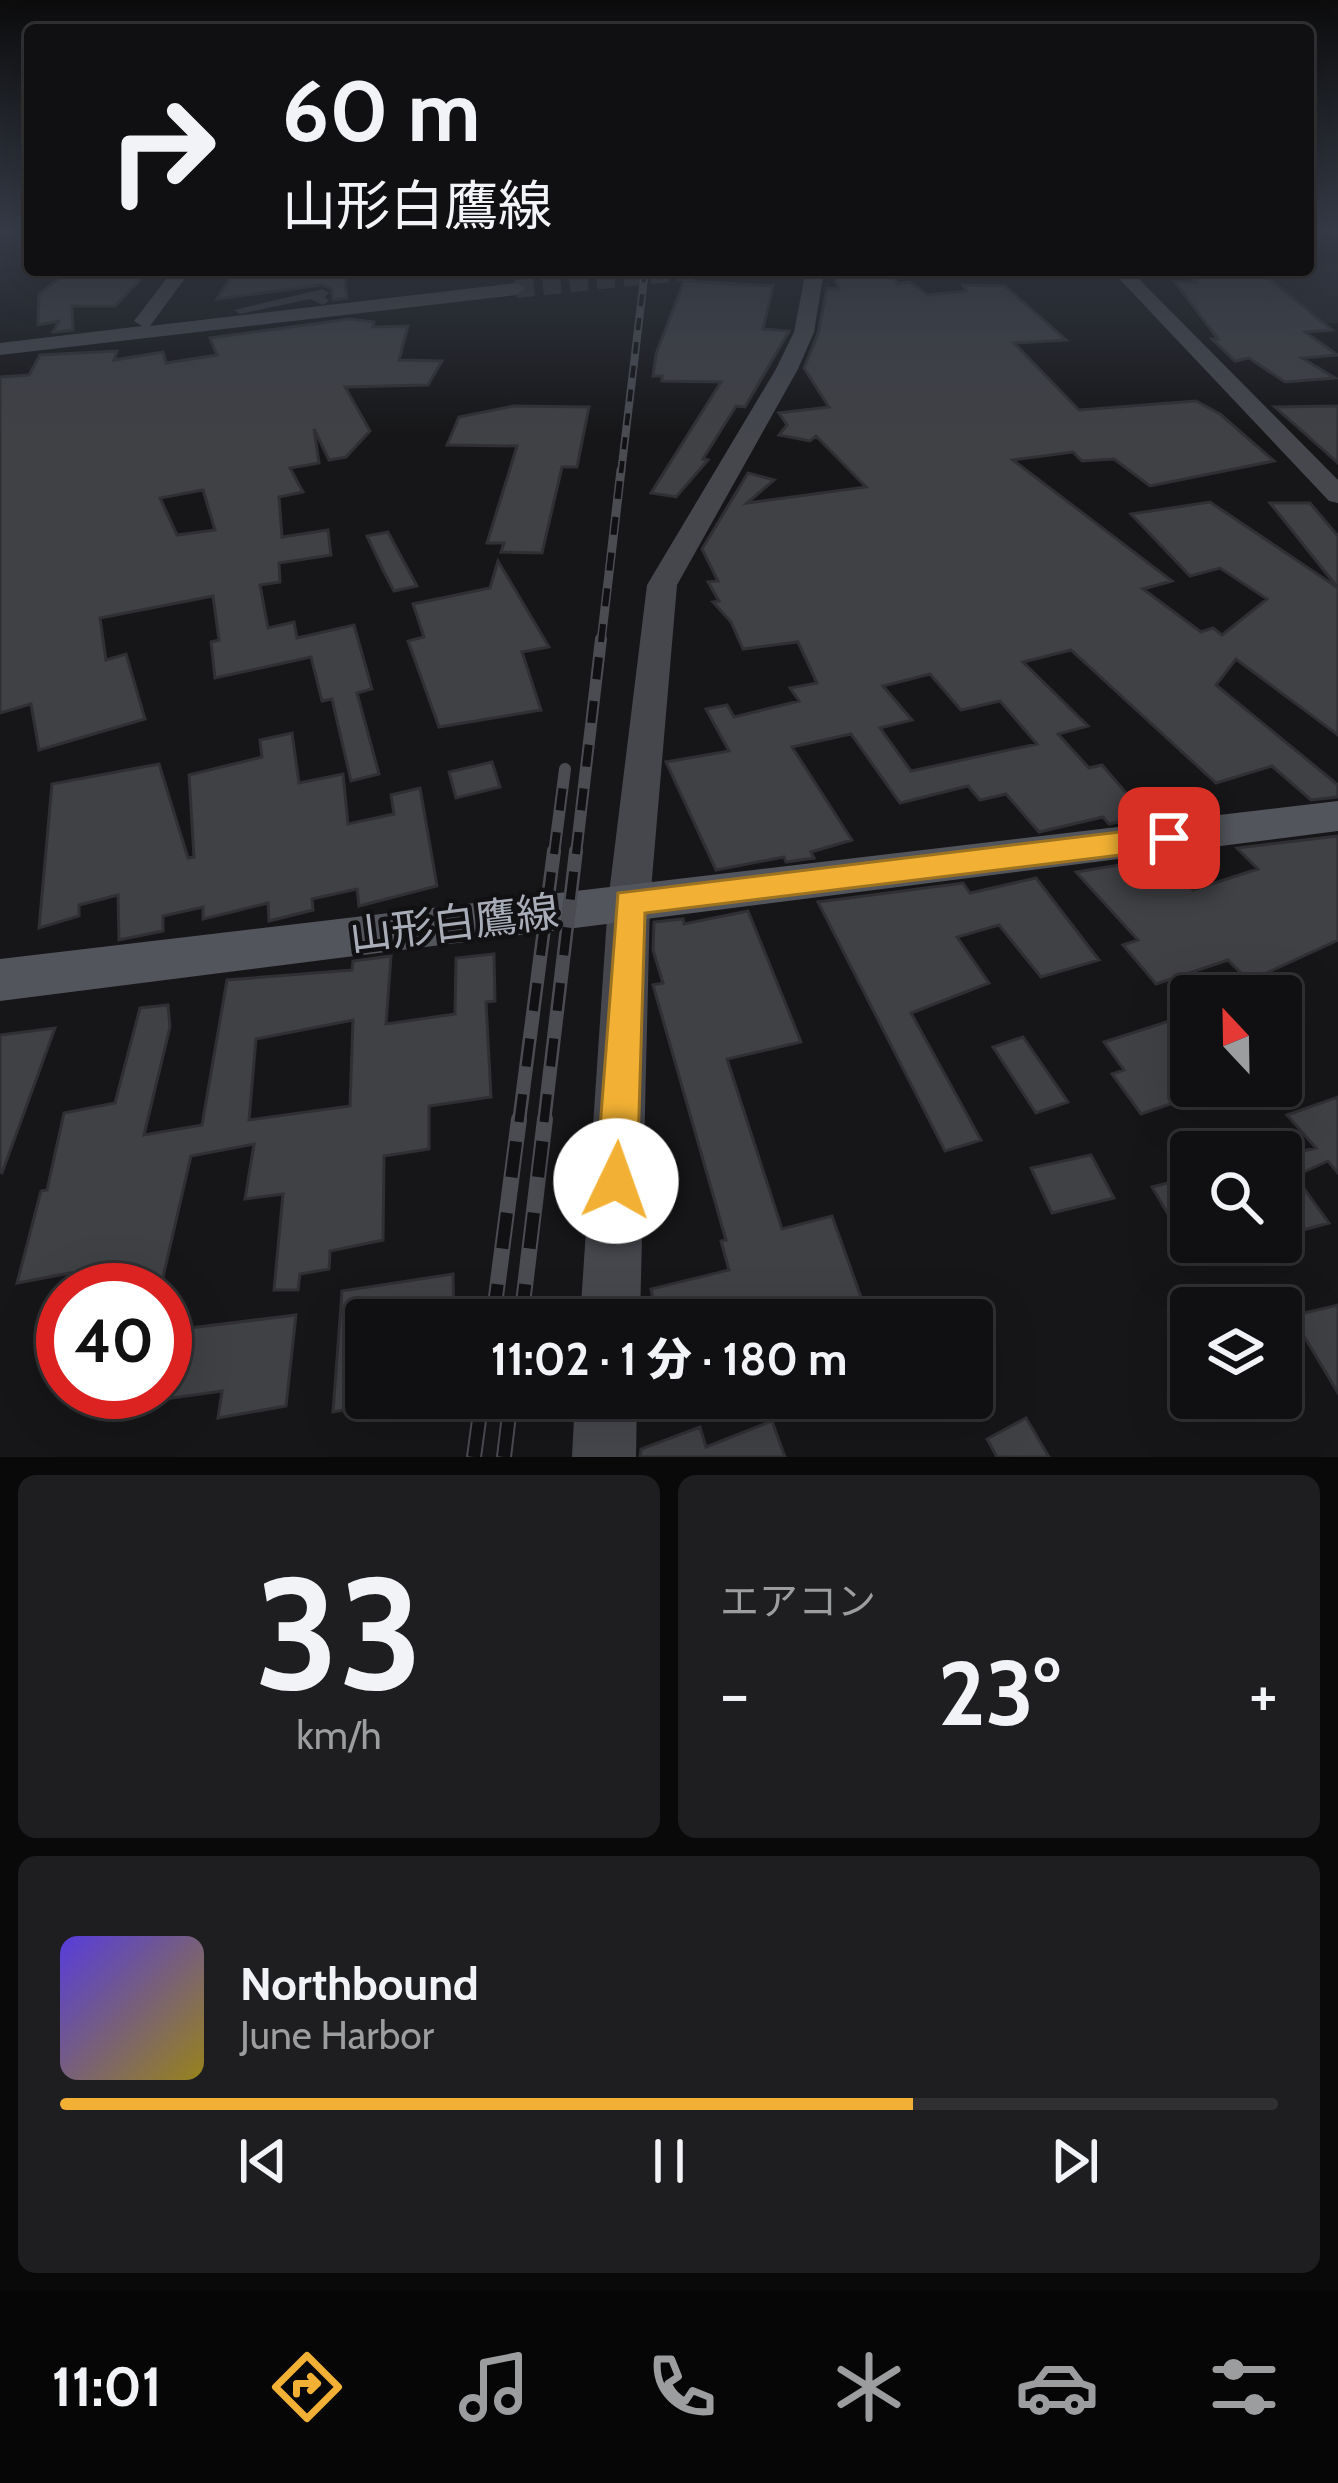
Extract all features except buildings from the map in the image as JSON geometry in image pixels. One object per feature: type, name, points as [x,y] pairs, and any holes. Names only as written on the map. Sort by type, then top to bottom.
[{"type":"main road","name":"山形白鷹線","points":[[0,980],[1338,816]]},
{"type":"street","points":[[144,321],[160,300]]},
{"type":"street","points":[[0,344],[144,321],[336,300]]},
{"type":"street","points":[[0,344],[392,300]]},
{"type":"street","points":[[611,1299],[629,902],[662,585],[787,369],[804,332],[810,300]]},
{"type":"street","points":[[1149,300],[1338,495]]},
{"type":"street","points":[[604,1457],[606,1419]]},
{"type":"shaded area","points":[[1238,300],[1338,300],[1338,323],[1263,323]]},
{"type":"railway","points":[[621,473],[641,300]]},
{"type":"railway","points":[[601,642],[621,470]]},
{"type":"railway","points":[[576,854],[601,639]]},
{"type":"railway","points":[[554,854],[565,769]]},
{"type":"railway","points":[[519,1122],[554,851]]},
{"type":"railway","points":[[544,1122],[576,851]]},
{"type":"railway","points":[[496,1299],[519,1119]]},
{"type":"railway","points":[[524,1299],[545,1119]]},
{"type":"railway","points":[[474,1457],[479,1419]]},
{"type":"railway","points":[[504,1457],[509,1419]]},
{"type":"route","points":[[616,1181],[629,902],[1169,838]]}]
